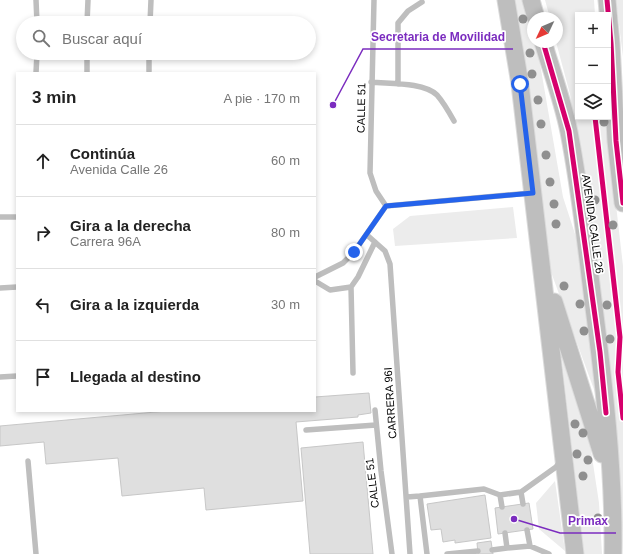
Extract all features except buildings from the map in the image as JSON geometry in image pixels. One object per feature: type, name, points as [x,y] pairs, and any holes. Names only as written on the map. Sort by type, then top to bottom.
[{"type":"main road","points":[[506,0],[520,84],[575,554]]},
{"type":"main road","points":[[607,0],[611,43],[616,141],[623,203]]},
{"type":"main road","name":"AVENIDA CALLE 26","points":[[545,48],[569,131],[585,237],[600,352],[606,413],[611,480],[613,554]]},
{"type":"main road","points":[[540,254],[557,314],[611,480]]},
{"type":"lane","points":[[36,0],[37,16]]},
{"type":"lane","points":[[87,16],[88,0]]},
{"type":"lane","points":[[150,16],[151,0]]},
{"type":"lane","name":"CALLE 51","points":[[374,0],[370,173],[376,192],[386,206]]},
{"type":"lane","points":[[398,84],[398,23],[408,11],[422,2]]},
{"type":"lane","points":[[549,48],[556,85]]},
{"type":"lane","points":[[36,72],[37,60]]},
{"type":"lane","points":[[87,60],[87,72]]},
{"type":"lane","points":[[149,60],[149,71]]},
{"type":"lane","points":[[371,82],[425,88],[435,94],[454,121]]},
{"type":"lane","points":[[609,84],[616,141]]},
{"type":"lane","points":[[316,276],[342,263],[354,252],[386,206],[533,193]]},
{"type":"lane","points":[[0,217],[16,217]]},
{"type":"lane","points":[[353,373],[351,287],[358,277],[375,242],[367,235]]},
{"type":"lane","name":"CARRERA 96I","points":[[375,242],[385,251],[390,264],[410,554]]},
{"type":"lane","points":[[316,282],[330,290],[351,287]]},
{"type":"lane","points":[[0,288],[16,287]]},
{"type":"lane","points":[[0,377],[16,376]]},
{"type":"lane","name":"CALLE 51","points":[[375,410],[385,509],[392,554]]},
{"type":"lane","points":[[306,430],[376,424]]},
{"type":"lane","points":[[407,497],[484,489],[500,495],[521,492],[556,467],[564,455]]},
{"type":"lane","points":[[28,461],[36,554]]},
{"type":"lane","points":[[521,492],[523,504]]},
{"type":"lane","points":[[500,495],[502,507]]},
{"type":"lane","points":[[420,496],[427,554]]},
{"type":"lane","points":[[527,530],[530,546]]},
{"type":"lane","points":[[505,533],[507,548]]},
{"type":"lane","points":[[492,550],[530,546],[549,554]]},
{"type":"lane","points":[[447,554],[478,551]]},
{"type":"shaded area","points":[[513,0],[524,0],[527,12],[527,48],[536,48],[539,58],[563,197],[576,237],[596,395],[551,272]]},
{"type":"shaded area","points":[[545,0],[594,0],[595,12],[575,12],[575,120],[606,120],[623,266],[623,554],[621,496],[612,400],[600,304],[570,94],[558,48],[563,48],[563,12],[548,12]]},
{"type":"shaded area","points":[[616,0],[623,0],[623,57]]},
{"type":"shaded area","points":[[513,207],[517,238],[395,246],[393,229],[410,216]]},
{"type":"shaded area","points":[[560,343],[589,437],[599,503],[602,554],[584,554]]},
{"type":"shaded area","points":[[555,481],[565,551],[539,529],[536,503]]},
{"type":"cycle path","points":[[607,0],[611,43],[616,141],[623,203]]},
{"type":"cycle path","points":[[545,48],[569,131],[600,352],[606,413]]},
{"type":"cycle path","points":[[595,120],[620,337],[618,372],[623,418]]},
{"type":"place","name":"Secretaria de Movilidad","points":[[333,105]]},
{"type":"place","name":"Primax","points":[[514,519]]},
{"type":"route","points":[[354,252],[386,206],[533,193],[520,84]]}]
